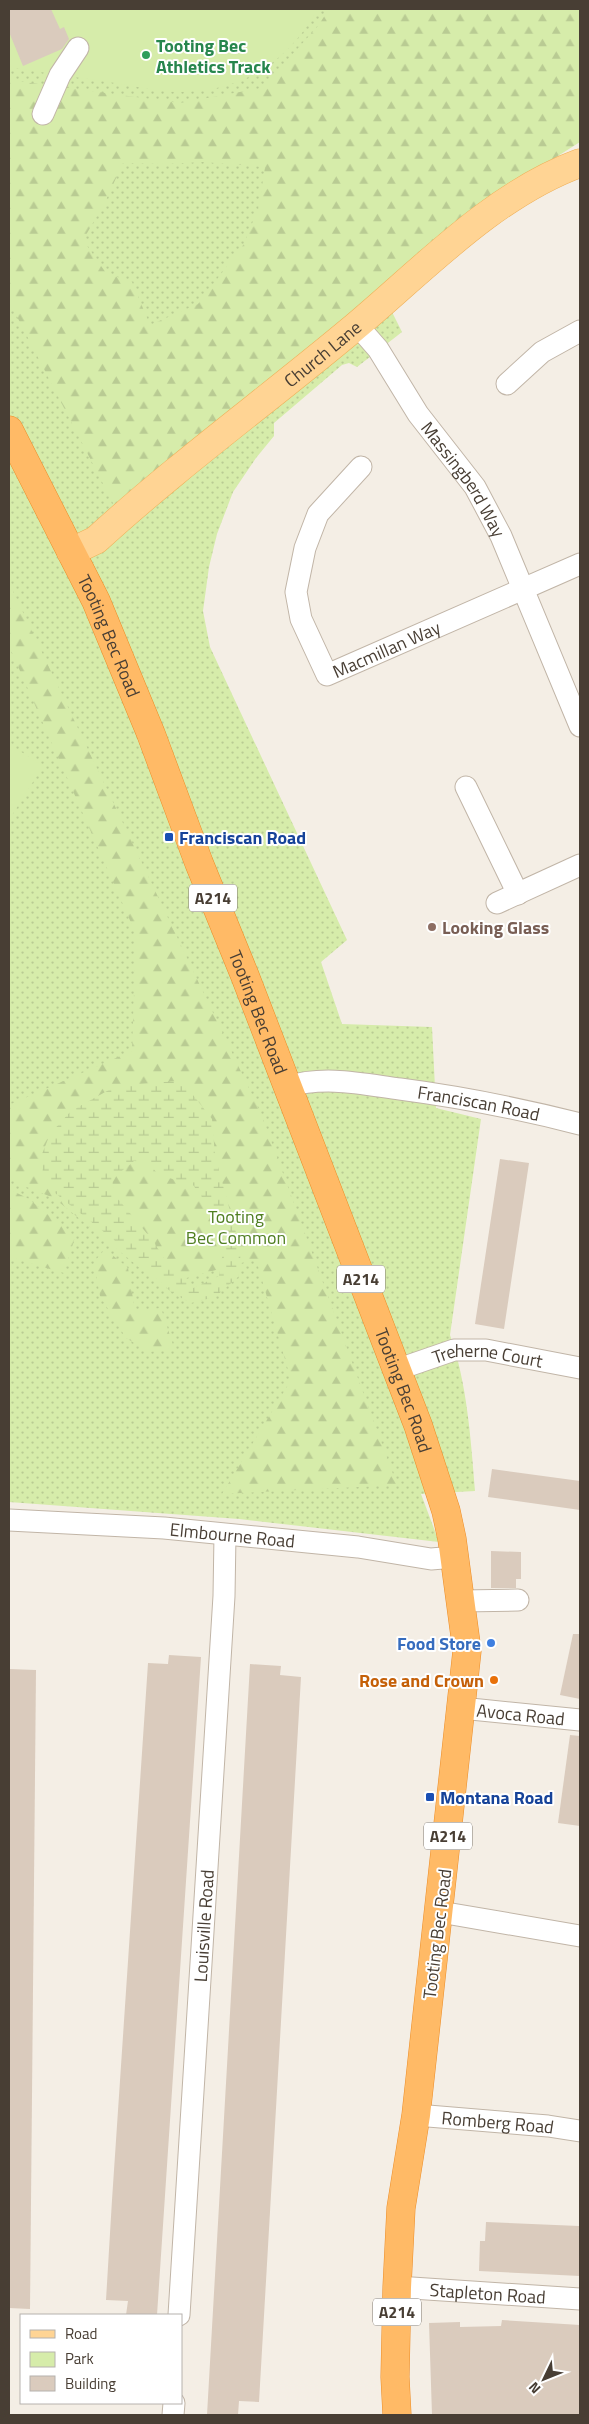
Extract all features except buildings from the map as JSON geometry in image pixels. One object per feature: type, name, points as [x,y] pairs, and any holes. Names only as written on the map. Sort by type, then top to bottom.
[{"type":"highway","name":"Tooting Bec Road","points":[[9,430],[96,601],[151,734],[199,863],[418,1425],[446,1511],[455,1557],[467,1651],[440,1912],[416,2114],[401,2208],[395,2377],[397,2415]]},
{"type":"main road","name":"Church Lane","points":[[71,552],[96,540],[357,325],[440,253],[508,200],[557,171],[580,163]]},
{"type":"street","points":[[43,114],[60,75],[78,48]]},
{"type":"street","name":"Massingberd Way","points":[[357,325],[378,349],[418,414],[475,487],[501,536],[522,588]]},
{"type":"street","points":[[507,384],[542,352],[580,331]]},
{"type":"street","name":"Macmillan Way","points":[[360,467],[318,514],[305,548],[296,592],[301,619],[326,674],[522,588]]},
{"type":"street","points":[[580,564],[522,588],[580,726]]},
{"type":"street","points":[[466,787],[518,894]]},
{"type":"street","points":[[497,903],[580,865]]},
{"type":"street","name":"Franciscan Road","points":[[287,1087],[303,1082],[326,1080],[357,1083],[470,1100],[580,1124]]},
{"type":"street","name":"Treherne Court","points":[[396,1370],[454,1350],[486,1350],[580,1368]]},
{"type":"street","name":"Elmbourne Road","points":[[9,1520],[164,1528],[358,1547],[431,1559],[455,1557]]},
{"type":"street","name":"Louisville Road","points":[[179,2314],[224,1596],[224,1535]]},
{"type":"street","points":[[461,1601],[518,1600]]},
{"type":"street","name":"Avoca Road","points":[[461,1708],[580,1720]]},
{"type":"street","points":[[440,1912],[580,1936]]},
{"type":"street","name":"Romberg Road","points":[[416,2114],[548,2126],[580,2132]]},
{"type":"street","name":"Stapleton Road","points":[[397,2286],[580,2300]]},
{"type":"green space","name":"Tooting Bec Common","points":[[9,9],[580,9],[503,170],[374,276],[402,332],[357,367],[349,363],[342,365],[274,423],[274,436],[256,458],[233,492],[217,534],[209,567],[203,611],[210,647],[347,940],[321,962],[342,1024],[432,1027],[436,1108],[481,1119],[450,1335],[461,1372],[470,1432],[475,1491],[421,1494],[439,1542],[239,1519],[9,1502]]},
{"type":"green space","name":"Tooting Bec Athletics Track","points":[[9,9],[318,9],[292,45],[260,71],[223,87],[202,91],[171,92],[13,68],[9,65]]},
{"type":"green space","points":[[329,9],[580,9],[580,142],[512,185],[116,509],[9,301],[9,80],[180,103],[262,88],[318,26]],"holes":[[[203,162],[265,167],[259,206],[244,244],[198,304],[150,325],[132,282],[106,273],[83,240],[104,204],[123,163],[165,164]]]},
{"type":"green space","points":[[9,583],[262,1116],[397,1485],[222,1494],[291,1380],[256,1259],[161,1285],[54,1198],[24,1186],[9,1174],[9,1105],[132,1051],[136,934],[9,646]]},
{"type":"green space","points":[[9,744],[43,766],[9,820]]},
{"type":"green space","points":[[176,1081],[193,1095],[212,1119],[215,1156],[241,1251],[238,1277],[215,1297],[191,1303],[172,1293],[134,1256],[55,1193],[43,1177],[42,1154],[50,1134],[71,1111],[116,1086]],"holes":[[[134,1161],[147,1162],[159,1175],[193,1185],[218,1219],[223,1253],[219,1276],[193,1288],[168,1265],[154,1242],[114,1194],[112,1179]]]},
{"type":"green space","points":[[9,1189],[29,1199],[75,1237],[64,1273],[19,1260],[9,1255]]},
{"type":"green space","points":[[105,1249],[128,1268],[135,1311],[161,1308],[174,1348],[149,1352],[126,1338],[100,1296],[94,1262]]},
{"type":"place","name":"Tooting Bec Athletics Track","points":[[146,55]]},
{"type":"place","name":"Franciscan Road","points":[[169,837]]},
{"type":"place","name":"Looking Glass","points":[[432,927]]},
{"type":"place","name":"Food Store","points":[[491,1643]]},
{"type":"place","name":"Rose and Crown","points":[[494,1680]]},
{"type":"place","name":"Montana Road","points":[[430,1797]]}]
